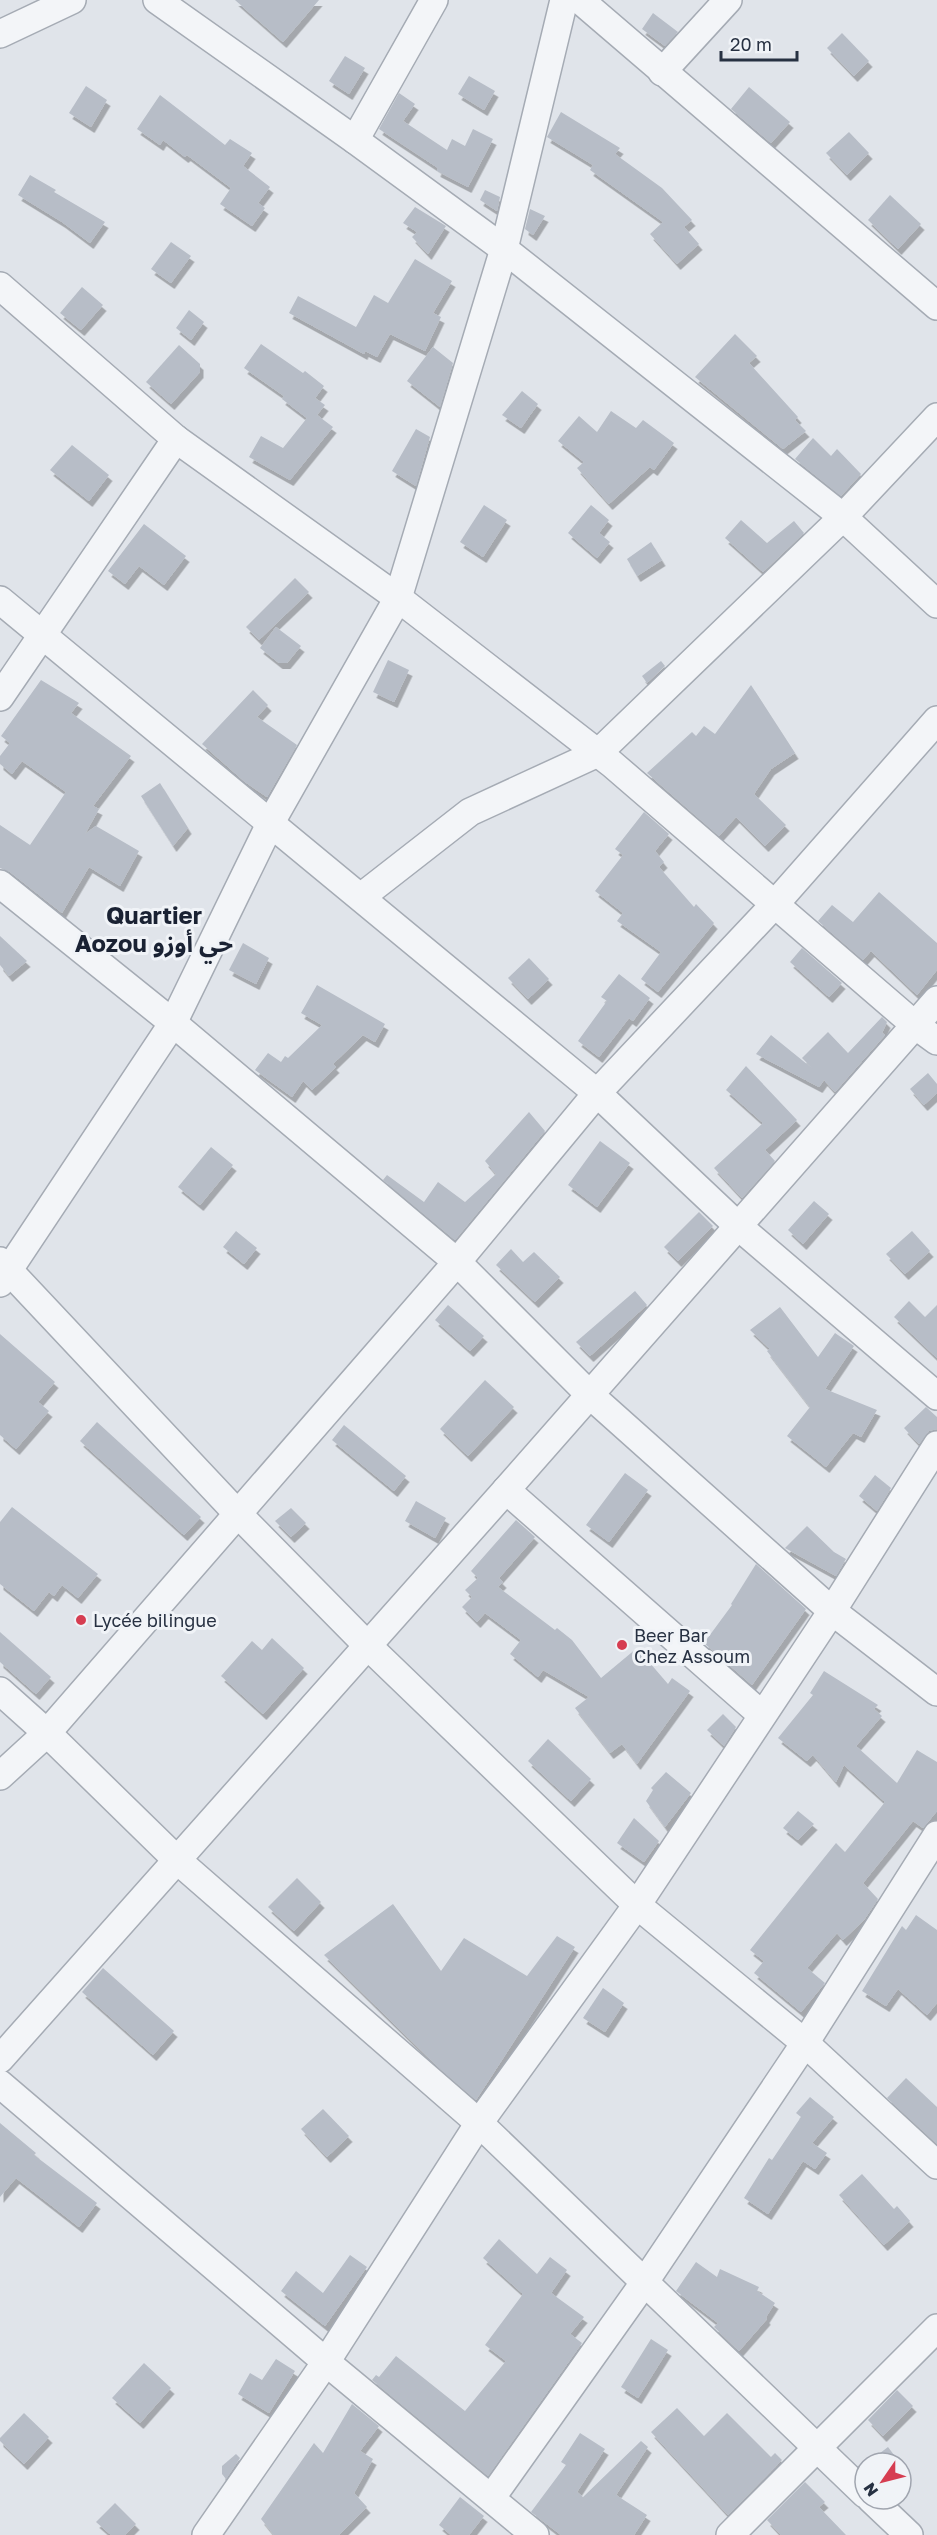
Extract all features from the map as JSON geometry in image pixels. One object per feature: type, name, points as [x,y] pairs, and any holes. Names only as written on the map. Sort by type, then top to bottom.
[{"type":"street","points":[[0,34],[72,0]]},
{"type":"street","points":[[157,0],[504,249],[843,517],[937,604]]},
{"type":"street","points":[[355,140],[434,0]]},
{"type":"street","points":[[564,0],[504,249],[398,598],[272,822],[173,1023],[3,1271],[368,1646],[637,1905],[805,2043],[937,2165]]},
{"type":"street","points":[[580,0],[937,306]]},
{"type":"street","points":[[662,72],[728,0]]},
{"type":"street","points":[[0,286],[176,439],[398,598],[598,753],[915,1025],[937,1041]]},
{"type":"street","points":[[361,897],[470,812],[598,753],[843,517],[937,417]]},
{"type":"street","points":[[0,697],[176,439]]},
{"type":"street","points":[[0,600],[272,822],[597,1093],[738,1227],[937,1396]]},
{"type":"street","points":[[0,1776],[47,1733],[457,1262],[597,1093],[775,904],[937,720]]},
{"type":"street","points":[[0,884],[173,1023],[457,1262],[590,1395],[832,1611],[937,1692]]},
{"type":"street","points":[[0,2059],[507,1490],[937,1000]]},
{"type":"street","points":[[206,2535],[326,2362],[479,2123],[637,1905],[832,1611],[937,1444]]},
{"type":"street","points":[[507,1490],[762,1715]]},
{"type":"street","points":[[0,1691],[47,1733],[177,1860],[479,2123],[853,2483]]},
{"type":"street","points":[[492,2497],[644,2283],[805,2043],[937,1835]]},
{"type":"street","points":[[0,2084],[326,2362],[492,2497],[535,2535]]},
{"type":"street","points":[[730,2535],[937,2328]]},
{"type":"street","points":[[884,2511],[909,2535]]},
{"type":"building","points":[[235,0],[319,0],[283,42]]},
{"type":"building","points":[[653,13],[678,32],[665,46],[642,29]]},
{"type":"building","points":[[842,33],[869,61],[854,76],[827,48]]},
{"type":"building","points":[[345,56],[365,68],[349,94],[329,81]]},
{"type":"building","points":[[469,76],[495,91],[484,110],[458,94]]},
{"type":"building","points":[[86,86],[107,100],[91,127],[69,113]]},
{"type":"building","points":[[749,87],[790,122],[771,143],[731,109]]},
{"type":"building","points":[[399,93],[415,104],[403,121],[447,150],[452,139],[465,146],[473,129],[493,139],[468,187],[437,171],[438,168],[379,129]]},
{"type":"building","points":[[160,95],[225,145],[230,139],[252,153],[243,166],[270,187],[258,203],[265,208],[252,226],[220,204],[231,188],[187,155],[185,157],[163,140],[160,145],[137,129]]},
{"type":"building","points":[[561,112],[620,148],[615,154],[662,188],[692,220],[684,227],[699,244],[677,264],[650,234],[663,222],[590,170],[593,165],[547,137]]},
{"type":"building","points":[[849,132],[869,153],[847,175],[826,153]]},
{"type":"building","points":[[30,175],[105,222],[90,243],[62,222],[18,195]]},
{"type":"building","points":[[485,190],[500,197],[497,211],[480,200]]},
{"type":"building","points":[[890,195],[921,224],[898,249],[868,220]]},
{"type":"building","points":[[415,207],[446,226],[428,254],[412,237],[417,232],[403,223]]},
{"type":"building","points":[[530,209],[545,216],[533,235],[525,229]]},
{"type":"building","points":[[171,242],[191,256],[171,283],[151,269]]},
{"type":"building","points":[[415,259],[452,281],[433,313],[441,317],[425,351],[390,334],[377,357],[365,351],[364,354],[289,313],[298,296],[356,327],[374,295],[388,303]]},
{"type":"building","points":[[82,287],[103,305],[81,330],[60,313]]},
{"type":"building","points":[[189,310],[204,322],[191,340],[176,328]]},
{"type":"building","points":[[735,334],[757,356],[749,363],[798,417],[795,420],[806,431],[783,449],[695,377]]},
{"type":"building","points":[[261,344],[303,373],[305,371],[324,386],[315,398],[325,405],[317,415],[333,427],[290,480],[249,457],[261,436],[283,448],[307,418],[282,399],[284,396],[244,368]]},
{"type":"building","points":[[179,345],[200,364],[200,372],[171,404],[146,382]]},
{"type":"building","points":[[433,347],[453,363],[440,407],[407,381]]},
{"type":"building","points":[[522,391],[538,404],[521,428],[502,415]]},
{"type":"building","points":[[611,411],[636,428],[643,420],[674,443],[654,470],[650,467],[609,504],[577,468],[584,462],[558,441],[579,416],[597,432]]},
{"type":"building","points":[[416,429],[430,437],[416,486],[392,471]]},
{"type":"building","points":[[813,438],[831,456],[837,449],[861,474],[841,496],[795,459]]},
{"type":"building","points":[[72,445],[109,475],[89,501],[50,470]]},
{"type":"building","points":[[484,505],[507,520],[483,557],[460,542]]},
{"type":"building","points":[[591,505],[609,520],[599,533],[610,542],[597,558],[568,533]]},
{"type":"building","points":[[741,520],[767,543],[794,521],[804,533],[763,572],[725,538]]},
{"type":"building","points":[[144,524],[186,556],[164,585],[139,566],[125,584],[108,571]]},
{"type":"building","points":[[651,542],[662,560],[637,576],[627,559]]},
{"type":"building","points":[[295,578],[309,592],[259,640],[246,627]]},
{"type":"building","points":[[276,627],[301,646],[287,663],[279,663],[260,648]]},
{"type":"building","points":[[388,660],[409,670],[394,702],[373,692]]},
{"type":"building","points":[[661,661],[665,666],[647,683],[642,676]]},
{"type":"building","points":[[41,680],[79,703],[71,713],[131,756],[93,806],[99,809],[85,834],[96,826],[139,851],[120,886],[89,867],[62,913],[10,872],[0,868],[0,825],[30,845],[66,792],[22,761],[12,774],[0,764],[0,756],[10,743],[1,736]]},
{"type":"building","points":[[751,685],[795,753],[771,769],[754,794],[786,825],[765,846],[736,817],[719,836],[647,773],[692,732],[696,736],[704,726],[715,734]]},
{"type":"building","points":[[253,690],[268,705],[257,717],[297,745],[267,797],[245,782],[202,744]]},
{"type":"building","points":[[160,783],[188,828],[173,846],[141,796]]},
{"type":"building","points":[[644,812],[669,834],[655,851],[664,862],[659,867],[694,907],[696,904],[714,923],[658,992],[641,979],[661,952],[617,921],[623,913],[595,891],[623,855],[615,849]]},
{"type":"building","points":[[879,892],[937,943],[937,970],[917,995],[871,951],[863,960],[818,921],[832,905],[853,922]]},
{"type":"building","points":[[0,936],[27,961],[9,976],[0,965]]},
{"type":"building","points":[[243,943],[269,958],[256,984],[229,970]]},
{"type":"building","points":[[802,948],[842,983],[829,997],[790,962]]},
{"type":"building","points":[[529,958],[549,979],[528,999],[508,978]]},
{"type":"building","points":[[619,974],[650,998],[633,1021],[629,1018],[599,1057],[578,1041],[607,1001],[601,997]]},
{"type":"building","points":[[317,985],[385,1024],[375,1042],[363,1035],[333,1064],[336,1067],[312,1090],[303,1081],[292,1097],[255,1070],[268,1053],[281,1062],[285,1056],[288,1058],[322,1025],[301,1013]]},
{"type":"building","points":[[882,1017],[887,1022],[882,1033],[885,1035],[835,1092],[824,1080],[819,1087],[756,1054],[771,1035],[813,1069],[802,1058],[828,1032],[848,1053]]},
{"type":"building","points":[[746,1066],[797,1120],[765,1150],[775,1161],[742,1198],[714,1168],[763,1123],[726,1090]]},
{"type":"building","points":[[928,1073],[937,1084],[937,1093],[924,1105],[910,1089]]},
{"type":"building","points":[[529,1112],[545,1131],[455,1240],[383,1180],[387,1175],[424,1202],[438,1182],[465,1202],[496,1174],[485,1161]]},
{"type":"building","points":[[600,1141],[630,1163],[597,1207],[568,1185]]},
{"type":"building","points":[[211,1147],[233,1165],[200,1205],[178,1187]]},
{"type":"building","points":[[814,1201],[829,1214],[803,1244],[788,1230]]},
{"type":"building","points":[[699,1212],[713,1226],[678,1261],[664,1247]]},
{"type":"building","points":[[236,1231],[257,1248],[244,1264],[223,1247]]},
{"type":"building","points":[[912,1231],[930,1251],[905,1274],[886,1254]]},
{"type":"building","points":[[511,1249],[523,1262],[534,1252],[560,1277],[535,1302],[496,1265]]},
{"type":"building","points":[[635,1291],[647,1305],[590,1356],[576,1342]]},
{"type":"building","points":[[909,1301],[925,1317],[937,1305],[937,1358],[894,1317]]},
{"type":"building","points":[[448,1305],[484,1336],[470,1351],[435,1320]]},
{"type":"building","points":[[780,1307],[818,1357],[835,1333],[854,1346],[825,1389],[877,1410],[861,1437],[853,1433],[826,1467],[787,1436],[810,1407],[767,1351],[770,1349],[750,1330]]},
{"type":"building","points":[[0,1334],[55,1382],[38,1402],[49,1411],[16,1449],[0,1435]]},
{"type":"building","points":[[485,1380],[514,1407],[468,1456],[440,1429]]},
{"type":"building","points":[[926,1407],[937,1417],[937,1429],[929,1431],[919,1444],[904,1428]]},
{"type":"building","points":[[97,1422],[201,1517],[184,1535],[80,1441]]},
{"type":"building","points":[[344,1425],[406,1476],[394,1491],[332,1440]]},
{"type":"building","points":[[625,1473],[648,1490],[609,1542],[586,1525]]},
{"type":"building","points":[[875,1475],[891,1488],[877,1511],[859,1496]]},
{"type":"building","points":[[416,1501],[446,1518],[435,1538],[405,1521]]},
{"type":"building","points":[[12,1507],[98,1574],[78,1598],[62,1585],[54,1596],[49,1592],[34,1611],[0,1584],[0,1522]]},
{"type":"building","points":[[291,1508],[306,1523],[291,1537],[275,1521]]},
{"type":"building","points":[[516,1520],[535,1537],[499,1578],[503,1582],[498,1587],[572,1640],[601,1678],[637,1648],[668,1684],[672,1678],[690,1691],[637,1764],[622,1744],[610,1753],[575,1708],[589,1697],[543,1670],[538,1677],[510,1654],[521,1640],[485,1613],[477,1622],[462,1607],[472,1597],[465,1590],[478,1578],[471,1571]]},
{"type":"building","points":[[807,1526],[834,1552],[846,1559],[836,1576],[785,1548]]},
{"type":"building","points":[[756,1564],[806,1609],[752,1685],[704,1643],[732,1605]]},
{"type":"building","points":[[0,1632],[51,1677],[36,1694],[0,1662]]},
{"type":"building","points":[[272,1638],[304,1668],[263,1714],[221,1676],[252,1641],[262,1650]]},
{"type":"building","points":[[824,1671],[878,1705],[874,1709],[882,1716],[856,1746],[897,1783],[917,1750],[937,1762],[937,1811],[923,1828],[913,1821],[863,1883],[878,1899],[864,1920],[843,1940],[837,1933],[807,1968],[825,1983],[801,2012],[754,1973],[764,1961],[750,1950],[836,1843],[845,1852],[885,1802],[844,1765],[836,1782],[813,1755],[807,1761],[778,1738],[813,1695],[810,1693]]},
{"type":"building","points":[[723,1714],[736,1727],[724,1746],[707,1730]]},
{"type":"building","points":[[548,1739],[591,1779],[571,1801],[528,1761]]},
{"type":"building","points":[[666,1772],[691,1793],[665,1827],[646,1801],[653,1790],[651,1788]]},
{"type":"building","points":[[798,1811],[814,1824],[798,1840],[783,1828]]},
{"type":"building","points":[[634,1818],[659,1841],[644,1862],[617,1843]]},
{"type":"building","points":[[297,1878],[321,1902],[294,1931],[268,1907]]},
{"type":"building","points":[[393,1904],[441,1971],[464,1938],[527,1976],[557,1936],[575,1947],[476,2100],[439,2068],[324,1955]]},
{"type":"building","points":[[916,1915],[937,1930],[937,2003],[927,2015],[898,1989],[886,2006],[862,1991],[902,1926],[906,1930]]},
{"type":"building","points":[[103,1968],[174,2031],[153,2055],[82,1992]]},
{"type":"building","points":[[603,1988],[624,2003],[605,2032],[583,2018]]},
{"type":"building","points":[[906,2078],[937,2107],[937,2144],[887,2098]]},
{"type":"building","points":[[810,2097],[834,2117],[812,2143],[827,2153],[815,2169],[803,2161],[768,2214],[744,2198],[769,2158],[772,2160],[801,2117],[796,2113]]},
{"type":"building","points":[[323,2109],[349,2136],[327,2157],[301,2129]]},
{"type":"building","points":[[0,2123],[36,2153],[34,2155],[97,2203],[79,2227],[16,2178],[0,2197]]},
{"type":"building","points":[[862,2174],[894,2209],[897,2206],[910,2221],[884,2245],[839,2195]]},
{"type":"building","points":[[499,2239],[537,2274],[550,2257],[567,2270],[551,2293],[584,2317],[570,2334],[582,2343],[488,2476],[372,2380],[376,2375],[379,2377],[396,2356],[465,2411],[506,2361],[485,2345],[523,2294],[483,2258]]},
{"type":"building","points":[[350,2255],[367,2267],[325,2326],[281,2291],[296,2271],[323,2293]]},
{"type":"building","points":[[696,2262],[717,2277],[720,2269],[759,2287],[757,2291],[775,2303],[767,2319],[739,2351],[714,2327],[718,2323],[676,2291]]},
{"type":"building","points":[[651,2339],[668,2350],[638,2398],[621,2387]]},
{"type":"building","points":[[276,2359],[295,2371],[269,2413],[238,2394],[250,2373],[262,2380]]},
{"type":"building","points":[[144,2363],[171,2388],[140,2423],[112,2398]]},
{"type":"building","points":[[897,2390],[913,2406],[883,2436],[868,2420]]},
{"type":"building","points":[[352,2404],[379,2426],[360,2451],[373,2459],[354,2493],[367,2507],[339,2535],[274,2535],[261,2519],[314,2443],[323,2453]]},
{"type":"building","points":[[677,2408],[704,2436],[727,2413],[771,2457],[775,2453],[782,2460],[728,2515],[651,2432]]},
{"type":"building","points":[[24,2413],[49,2437],[24,2464],[0,2441],[0,2438]]},
{"type":"building","points":[[580,2433],[605,2449],[577,2492],[583,2497],[641,2441],[648,2447],[616,2495],[647,2515],[634,2535],[561,2535],[531,2512],[566,2465],[561,2462]]},
{"type":"building","points":[[236,2454],[240,2458],[226,2479],[222,2474],[222,2466]]},
{"type":"building","points":[[805,2482],[825,2502],[819,2507],[846,2535],[781,2535],[767,2520]]},
{"type":"building","points":[[460,2497],[484,2516],[469,2535],[451,2535],[439,2525]]},
{"type":"building","points":[[115,2503],[136,2524],[125,2535],[111,2535],[96,2522]]},
{"type":"place","name":"Lycée bilingue","points":[[81,1620]]},
{"type":"place","name":"Beer Bar Chez Assoum","points":[[622,1645]]},
{"type":"district","name":"Quartier Aozou حي أوزو","points":[[154,928]]}]
